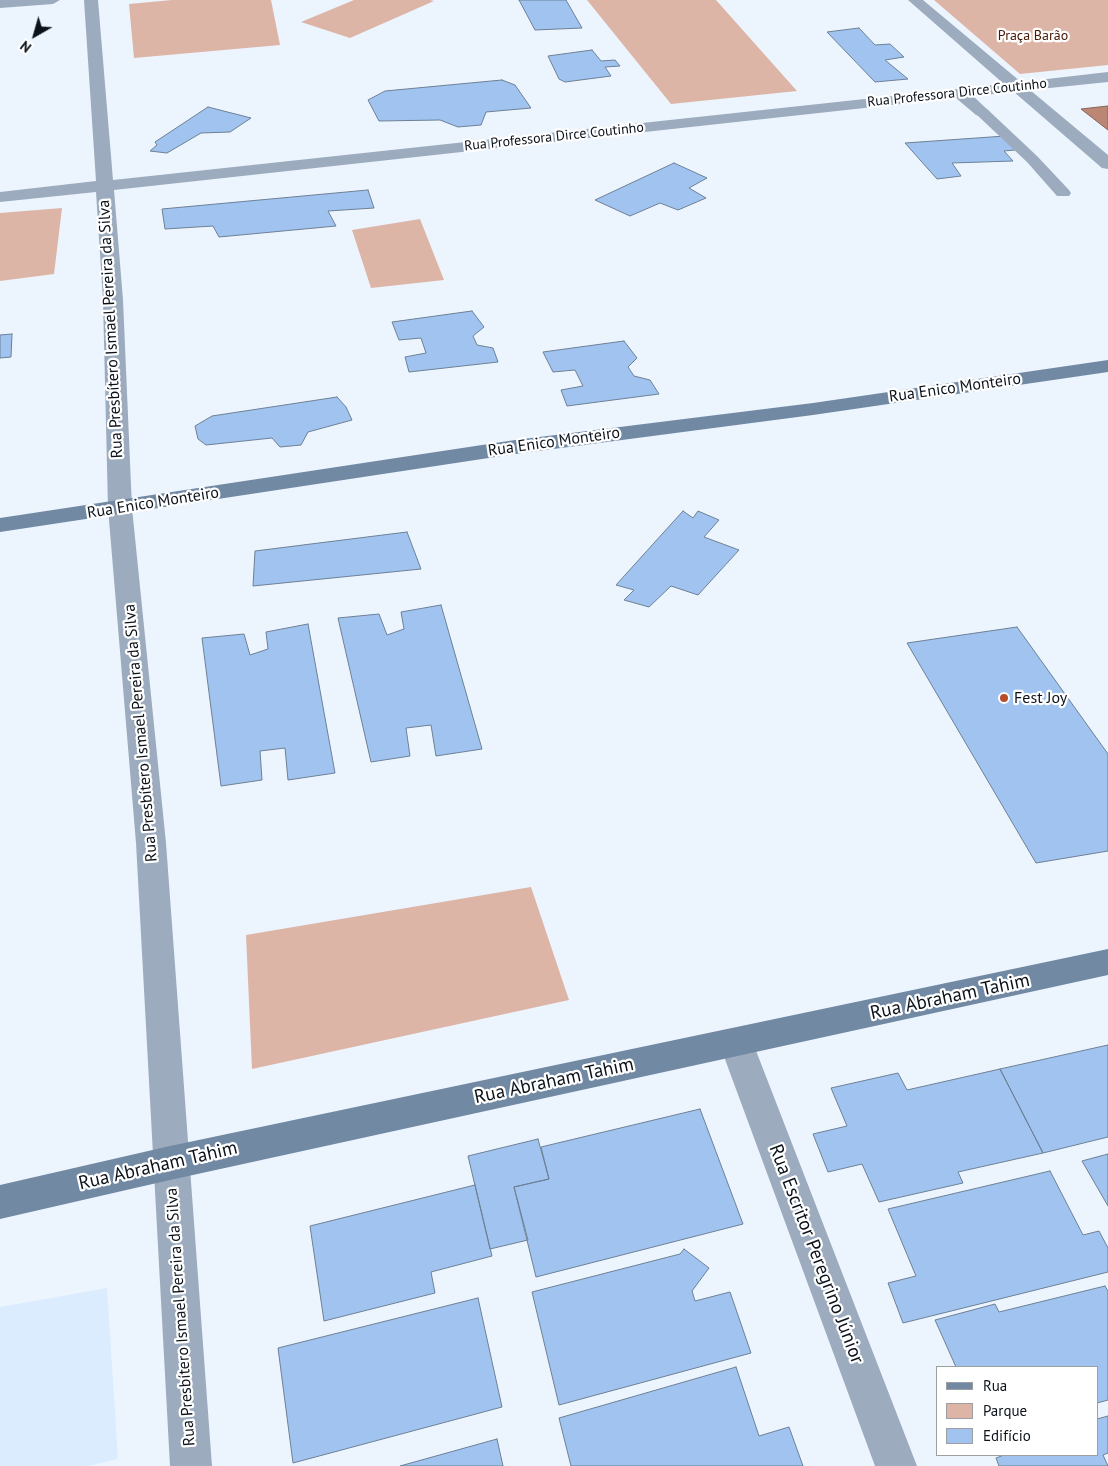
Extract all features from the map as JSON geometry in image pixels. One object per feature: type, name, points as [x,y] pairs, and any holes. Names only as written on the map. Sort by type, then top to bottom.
[{"type":"street","points":[[0,4],[53,0]]},
{"type":"street","name":"Rua Presbítero Ismael Pereira da Silva","points":[[91,0],[103,186],[113,300],[120,508],[152,843],[170,1163],[191,1466]]},
{"type":"street","points":[[915,0],[1108,164]]},
{"type":"street","name":"Rua Professora Dirce Coutinho","points":[[0,197],[1108,76]]},
{"type":"street","points":[[958,92],[982,112]]},
{"type":"street","name":"Rua Enico Monteiro","points":[[0,525],[515,447],[813,409],[1108,366]]},
{"type":"street","name":"Rua Abraham Tahim","points":[[0,1202],[170,1163],[1108,962]]},
{"type":"street","name":"Rua Escritor Peregrino Júnior","points":[[736,1043],[896,1466]]},
{"type":"lane","points":[[982,112],[1032,159],[1063,193]]},
{"type":"shaded area","points":[[1108,106],[1108,130],[1081,109]]},
{"type":"shaded area","points":[[107,1288],[118,1459],[88,1466],[0,1466],[0,1307]]},
{"type":"green space","points":[[172,0],[271,0],[280,45],[134,58],[129,4]]},
{"type":"green space","points":[[354,0],[434,1],[350,38],[301,22]]},
{"type":"green space","points":[[587,0],[716,0],[797,91],[671,104]]},
{"type":"green space","name":"Praça Barão","points":[[934,0],[1108,0],[1108,65],[1020,74]]},
{"type":"green space","points":[[62,208],[54,274],[0,281],[0,213]]},
{"type":"green space","points":[[420,219],[444,280],[371,288],[352,230]]},
{"type":"green space","points":[[531,887],[569,1000],[252,1069],[246,935]]},
{"type":"building","points":[[519,0],[566,0],[582,28],[535,30]]},
{"type":"building","points":[[859,28],[875,45],[890,44],[904,57],[885,60],[908,79],[875,82],[827,32]]},
{"type":"building","points":[[592,50],[601,61],[615,60],[620,66],[605,67],[611,76],[565,82],[559,79],[548,56]]},
{"type":"building","points":[[502,80],[515,85],[531,108],[486,112],[481,125],[458,127],[440,120],[379,121],[368,100],[385,91]]},
{"type":"building","points":[[208,107],[251,118],[230,132],[201,133],[167,153],[150,151],[157,145],[155,142]]},
{"type":"building","points":[[1005,136],[1015,150],[1004,151],[1013,161],[952,163],[961,176],[937,179],[905,143]]},
{"type":"building","points":[[674,163],[707,178],[689,188],[706,198],[678,210],[660,203],[630,216],[595,200]]},
{"type":"building","points":[[368,190],[374,208],[328,211],[336,226],[219,237],[213,226],[165,229],[162,209]]},
{"type":"building","points":[[472,311],[484,327],[473,336],[477,345],[493,348],[498,362],[409,372],[405,357],[426,353],[421,338],[399,340],[392,322]]},
{"type":"building","points":[[12,334],[11,357],[0,358],[0,335]]},
{"type":"building","points":[[624,341],[637,358],[628,367],[634,376],[650,380],[659,394],[567,406],[561,390],[583,386],[575,370],[553,372],[543,352]]},
{"type":"building","points":[[337,397],[346,407],[352,420],[308,432],[301,445],[280,447],[272,438],[206,445],[198,439],[195,426],[212,416]]},
{"type":"building","points":[[683,511],[693,518],[698,511],[719,520],[704,537],[739,550],[698,595],[671,586],[649,607],[624,600],[634,590],[616,585]]},
{"type":"building","points":[[407,532],[421,569],[253,586],[255,551]]},
{"type":"building","points":[[441,605],[482,749],[436,756],[431,725],[406,728],[410,756],[371,762],[338,618],[379,614],[387,635],[404,629],[401,612]]},
{"type":"building","points":[[308,624],[335,773],[288,780],[285,748],[260,751],[262,780],[221,786],[202,638],[244,634],[250,655],[268,649],[266,632]]},
{"type":"building","name":"Fest Joy","points":[[1017,627],[1108,754],[1108,851],[1036,863],[907,643]]},
{"type":"building","points":[[1108,1045],[1108,1137],[1043,1153],[1000,1069]]},
{"type":"building","points":[[1000,1069],[1043,1153],[958,1172],[963,1183],[879,1202],[862,1164],[828,1172],[813,1134],[847,1126],[831,1088],[898,1073],[907,1090]]},
{"type":"building","points":[[700,1109],[743,1224],[536,1277],[514,1187],[549,1179],[541,1147]]},
{"type":"building","points":[[538,1139],[549,1179],[514,1187],[528,1240],[490,1249],[468,1156]]},
{"type":"building","points":[[1108,1154],[1108,1206],[1082,1161]]},
{"type":"building","points":[[1050,1171],[1083,1235],[1099,1231],[1108,1248],[1108,1272],[903,1323],[888,1283],[916,1276],[888,1209]]},
{"type":"building","points":[[475,1185],[492,1256],[431,1272],[435,1293],[324,1321],[310,1226]]},
{"type":"building","points":[[684,1249],[709,1268],[692,1291],[695,1301],[730,1292],[751,1353],[559,1405],[532,1292],[680,1254]]},
{"type":"building","points":[[1105,1286],[1108,1291],[1108,1400],[1098,1403],[1098,1366],[956,1366],[935,1320],[995,1304],[999,1312]]},
{"type":"building","points":[[478,1298],[502,1407],[293,1463],[278,1348]]},
{"type":"building","points":[[736,1367],[759,1436],[789,1427],[803,1466],[571,1466],[559,1418]]},
{"type":"building","points":[[1108,1416],[1108,1453],[1103,1455],[1108,1466],[999,1466],[996,1458],[1001,1456],[1098,1456],[1098,1419]]},
{"type":"building","points":[[497,1439],[503,1466],[400,1466]]},
{"type":"place","name":"Fest Joy","points":[[1004,698]]}]
